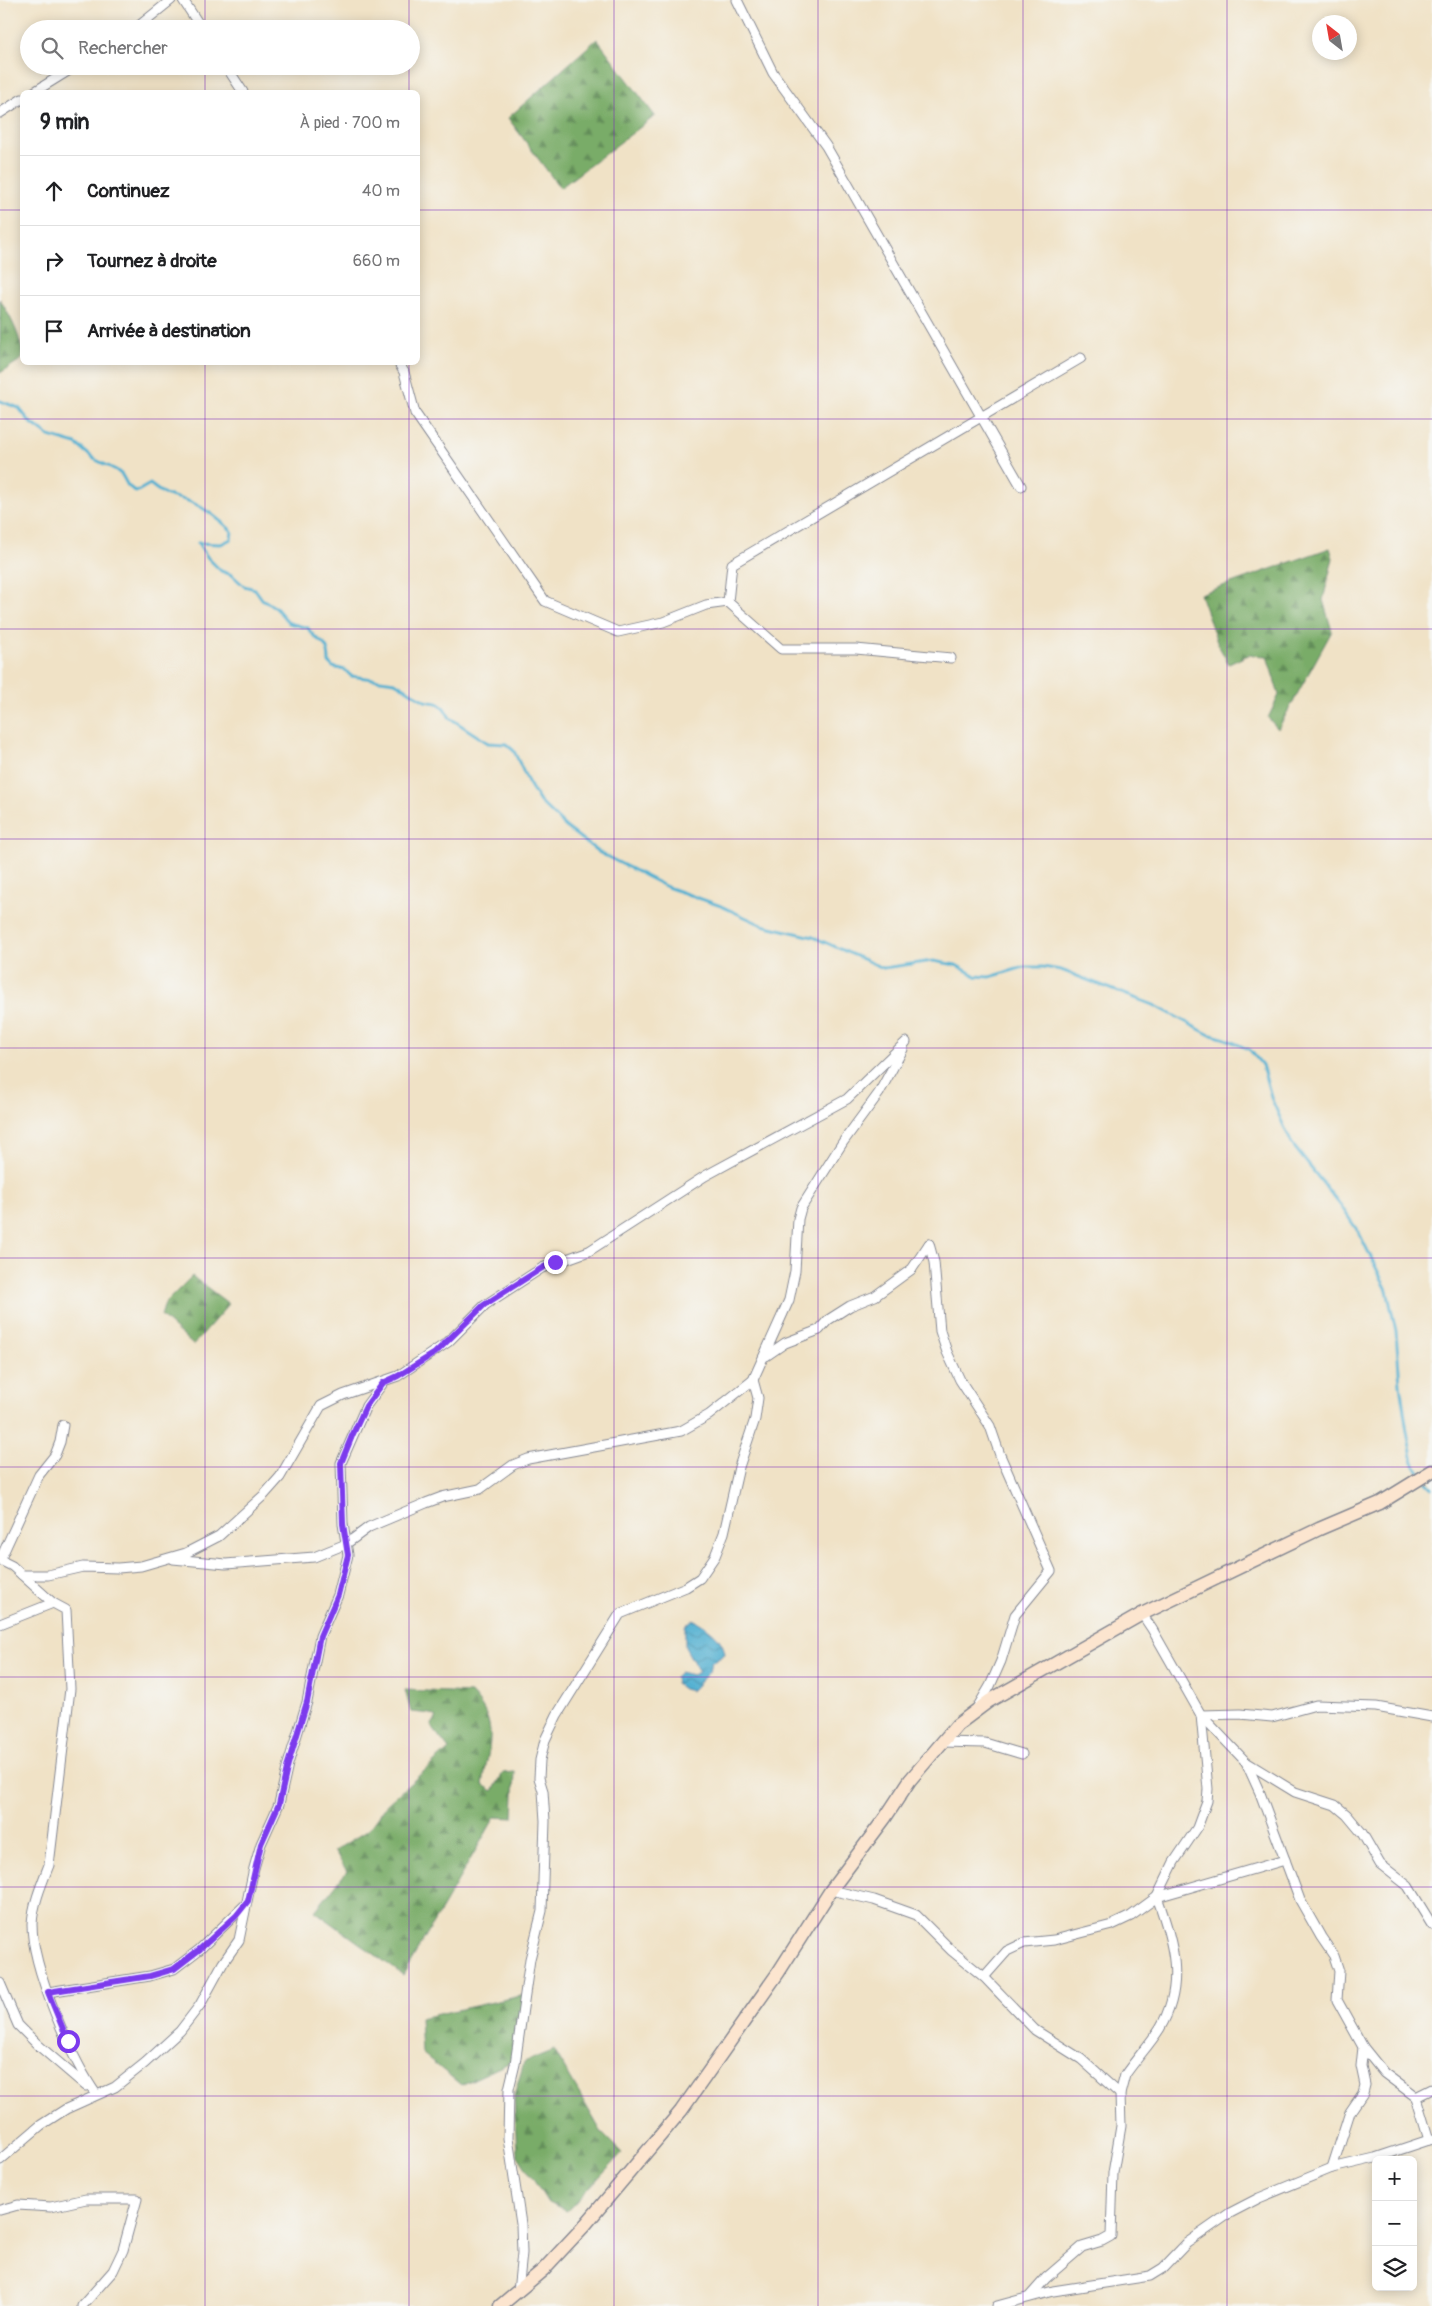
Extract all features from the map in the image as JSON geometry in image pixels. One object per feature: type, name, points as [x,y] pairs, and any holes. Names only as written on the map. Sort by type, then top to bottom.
[{"type":"street","points":[[147,20],[171,0]]},
{"type":"street","points":[[183,0],[196,20]]},
{"type":"street","points":[[737,0],[773,73],[826,146],[1021,486]]},
{"type":"street","points":[[37,90],[61,75]]},
{"type":"street","points":[[232,75],[243,90]]},
{"type":"street","points":[[0,113],[20,100]]},
{"type":"street","points":[[728,602],[732,564],[1081,358]]},
{"type":"street","points":[[400,365],[404,372],[415,413],[545,601],[618,632],[663,622],[706,605],[728,602],[781,649],[856,649],[951,658]]},
{"type":"street","points":[[22,1575],[48,1575],[84,1567],[134,1567],[186,1553],[219,1536],[264,1495],[280,1477],[321,1406],[343,1395],[383,1383],[398,1376],[435,1353],[484,1305],[542,1268],[589,1251],[705,1176],[847,1099],[906,1042],[879,1093],[843,1142],[801,1208],[798,1219],[795,1271],[789,1300],[766,1356],[753,1380],[709,1416],[681,1431],[528,1459],[513,1464],[480,1489],[442,1497],[426,1503],[369,1528],[346,1544],[314,1556],[288,1560],[226,1564],[169,1558]]},
{"type":"street","points":[[766,1356],[785,1343],[819,1330],[828,1320],[850,1306],[875,1296],[912,1269],[929,1244],[934,1262],[940,1331],[947,1352],[960,1380],[990,1426],[1000,1455],[1051,1570],[1045,1580],[1015,1615],[1001,1661],[990,1686],[975,1711]]},
{"type":"street","points":[[518,2292],[522,2253],[521,2224],[508,2138],[509,2089],[515,2064],[530,1959],[542,1911],[545,1821],[539,1778],[540,1760],[545,1740],[557,1714],[620,1614],[686,1587],[700,1578],[715,1556],[724,1533],[739,1467],[755,1419],[758,1398],[753,1380]]},
{"type":"street","points":[[0,2160],[8,2151],[41,2125],[96,2094],[116,2087],[145,2063],[187,2022],[200,2005],[223,1963],[239,1940],[261,1844],[279,1804],[288,1764],[307,1702],[320,1636],[338,1595],[348,1555],[343,1524],[341,1463],[366,1406],[383,1383]]},
{"type":"street","points":[[63,1425],[55,1455],[40,1475],[0,1559],[7,1562],[53,1603],[66,1610],[70,1688],[49,1865],[39,1891],[32,1922],[34,1949],[48,1992],[83,2075],[96,2094]]},
{"type":"street","points":[[500,2306],[543,2270],[585,2225],[681,2111],[778,1973],[831,1890],[885,1818],[910,1780],[941,1742],[975,1711],[1142,1614],[1319,1529],[1380,1503],[1432,1471]]},
{"type":"street","points":[[0,1624],[21,1618],[53,1603]]},
{"type":"street","points":[[1142,1614],[1201,1715],[1246,1762],[1295,1792],[1335,1805],[1347,1815],[1362,1834],[1380,1864],[1408,1886],[1432,1925]]},
{"type":"street","points":[[1201,1715],[1240,1714],[1272,1717],[1316,1705],[1376,1707],[1432,1717]]},
{"type":"street","points":[[1030,2296],[1046,2278],[1082,2247],[1111,2236],[1113,2173],[1121,2126],[1120,2094],[1125,2075],[1160,2029],[1165,2019],[1173,1985],[1175,1955],[1157,1897],[1174,1862],[1197,1828],[1207,1801],[1208,1789],[1201,1715]]},
{"type":"street","points":[[941,1742],[986,1744],[1022,1754]]},
{"type":"street","points":[[997,2306],[1054,2291],[1150,2276],[1163,2268],[1187,2243],[1230,2213],[1259,2198],[1332,2168],[1375,2158],[1430,2140],[1416,2097],[1384,2073],[1363,2047],[1337,2000],[1339,1971],[1334,1956],[1311,1921],[1284,1860],[1260,1793],[1246,1762]]},
{"type":"street","points":[[984,1977],[1007,1951],[1024,1943],[1054,1940],[1112,1925],[1131,1916],[1157,1897],[1284,1860]]},
{"type":"street","points":[[831,1890],[874,1900],[916,1914],[952,1951],[984,1977],[1035,2030],[1081,2059],[1120,2094]]},
{"type":"street","points":[[48,1992],[150,1976],[174,1969],[200,1949],[236,1916],[248,1901]]},
{"type":"street","points":[[0,1983],[18,2025],[38,2045],[96,2094]]},
{"type":"street","points":[[1332,2168],[1350,2112],[1363,2093],[1365,2085],[1361,2066],[1363,2047]]},
{"type":"street","points":[[1416,2097],[1432,2089]]},
{"type":"street","points":[[0,2210],[18,2205],[51,2207],[86,2199],[137,2199],[123,2250],[113,2271],[82,2306]]},
{"type":"green space","points":[[597,39],[655,116],[560,188],[508,118]]},
{"type":"green space","points":[[0,299],[12,320],[18,336],[20,360],[0,373]]},
{"type":"green space","points":[[1330,548],[1333,558],[1323,600],[1332,631],[1278,729],[1268,718],[1279,695],[1267,656],[1248,655],[1229,664],[1218,645],[1200,594]]},
{"type":"green space","points":[[192,1276],[229,1304],[193,1345],[161,1316],[165,1303]]},
{"type":"green space","points":[[405,1690],[471,1693],[486,1715],[489,1726],[489,1747],[483,1785],[493,1791],[503,1773],[515,1772],[513,1818],[495,1817],[403,1975],[315,1911],[347,1871],[334,1851],[368,1830],[387,1804],[449,1749],[431,1726],[437,1717],[431,1714],[411,1712]]},
{"type":"green space","points":[[530,1994],[515,2060],[461,2085],[422,2053],[420,2018]]},
{"type":"green space","points":[[554,2050],[602,2133],[622,2153],[567,2211],[548,2203],[517,2154],[514,2096],[524,2062]]},
{"type":"water","points":[[693,1619],[709,1629],[718,1638],[725,1654],[711,1663],[709,1672],[691,1691],[683,1689],[676,1684],[675,1677],[680,1672],[693,1675],[699,1672],[685,1647],[685,1626]]},
{"type":"waterway","points":[[0,401],[19,408],[30,422],[49,436],[76,444],[94,459],[116,470],[122,475],[128,486],[136,492],[150,484],[162,493],[193,503],[214,516],[232,531],[231,539],[221,544],[198,543],[208,558],[221,571],[232,575],[244,586],[255,589],[262,599],[276,608],[289,623],[308,628],[325,645],[329,655],[329,663],[333,667],[345,670],[351,676],[395,682],[425,701],[437,703],[444,708],[450,718],[488,743],[506,744],[514,751],[528,782],[540,802],[567,828],[600,853],[667,887],[721,906],[762,925],[813,937],[883,968],[933,961],[956,965],[976,976],[990,977],[1024,967],[1043,967],[1061,970],[1156,1006],[1208,1034],[1226,1039],[1250,1050],[1262,1065],[1272,1100],[1292,1144],[1341,1206],[1359,1233],[1387,1290],[1396,1331],[1400,1384],[1407,1431],[1413,1462],[1421,1475]]},
{"type":"waterway","points":[[1425,1480],[1432,1488]]},
{"type":"route","points":[[68,2041],[48,1992],[157,1975],[174,1969],[200,1949],[236,1916],[248,1901],[261,1844],[279,1804],[288,1764],[307,1702],[320,1636],[338,1595],[348,1555],[343,1524],[341,1463],[366,1406],[383,1383],[435,1353],[484,1305],[542,1268],[555,1262]]}]
